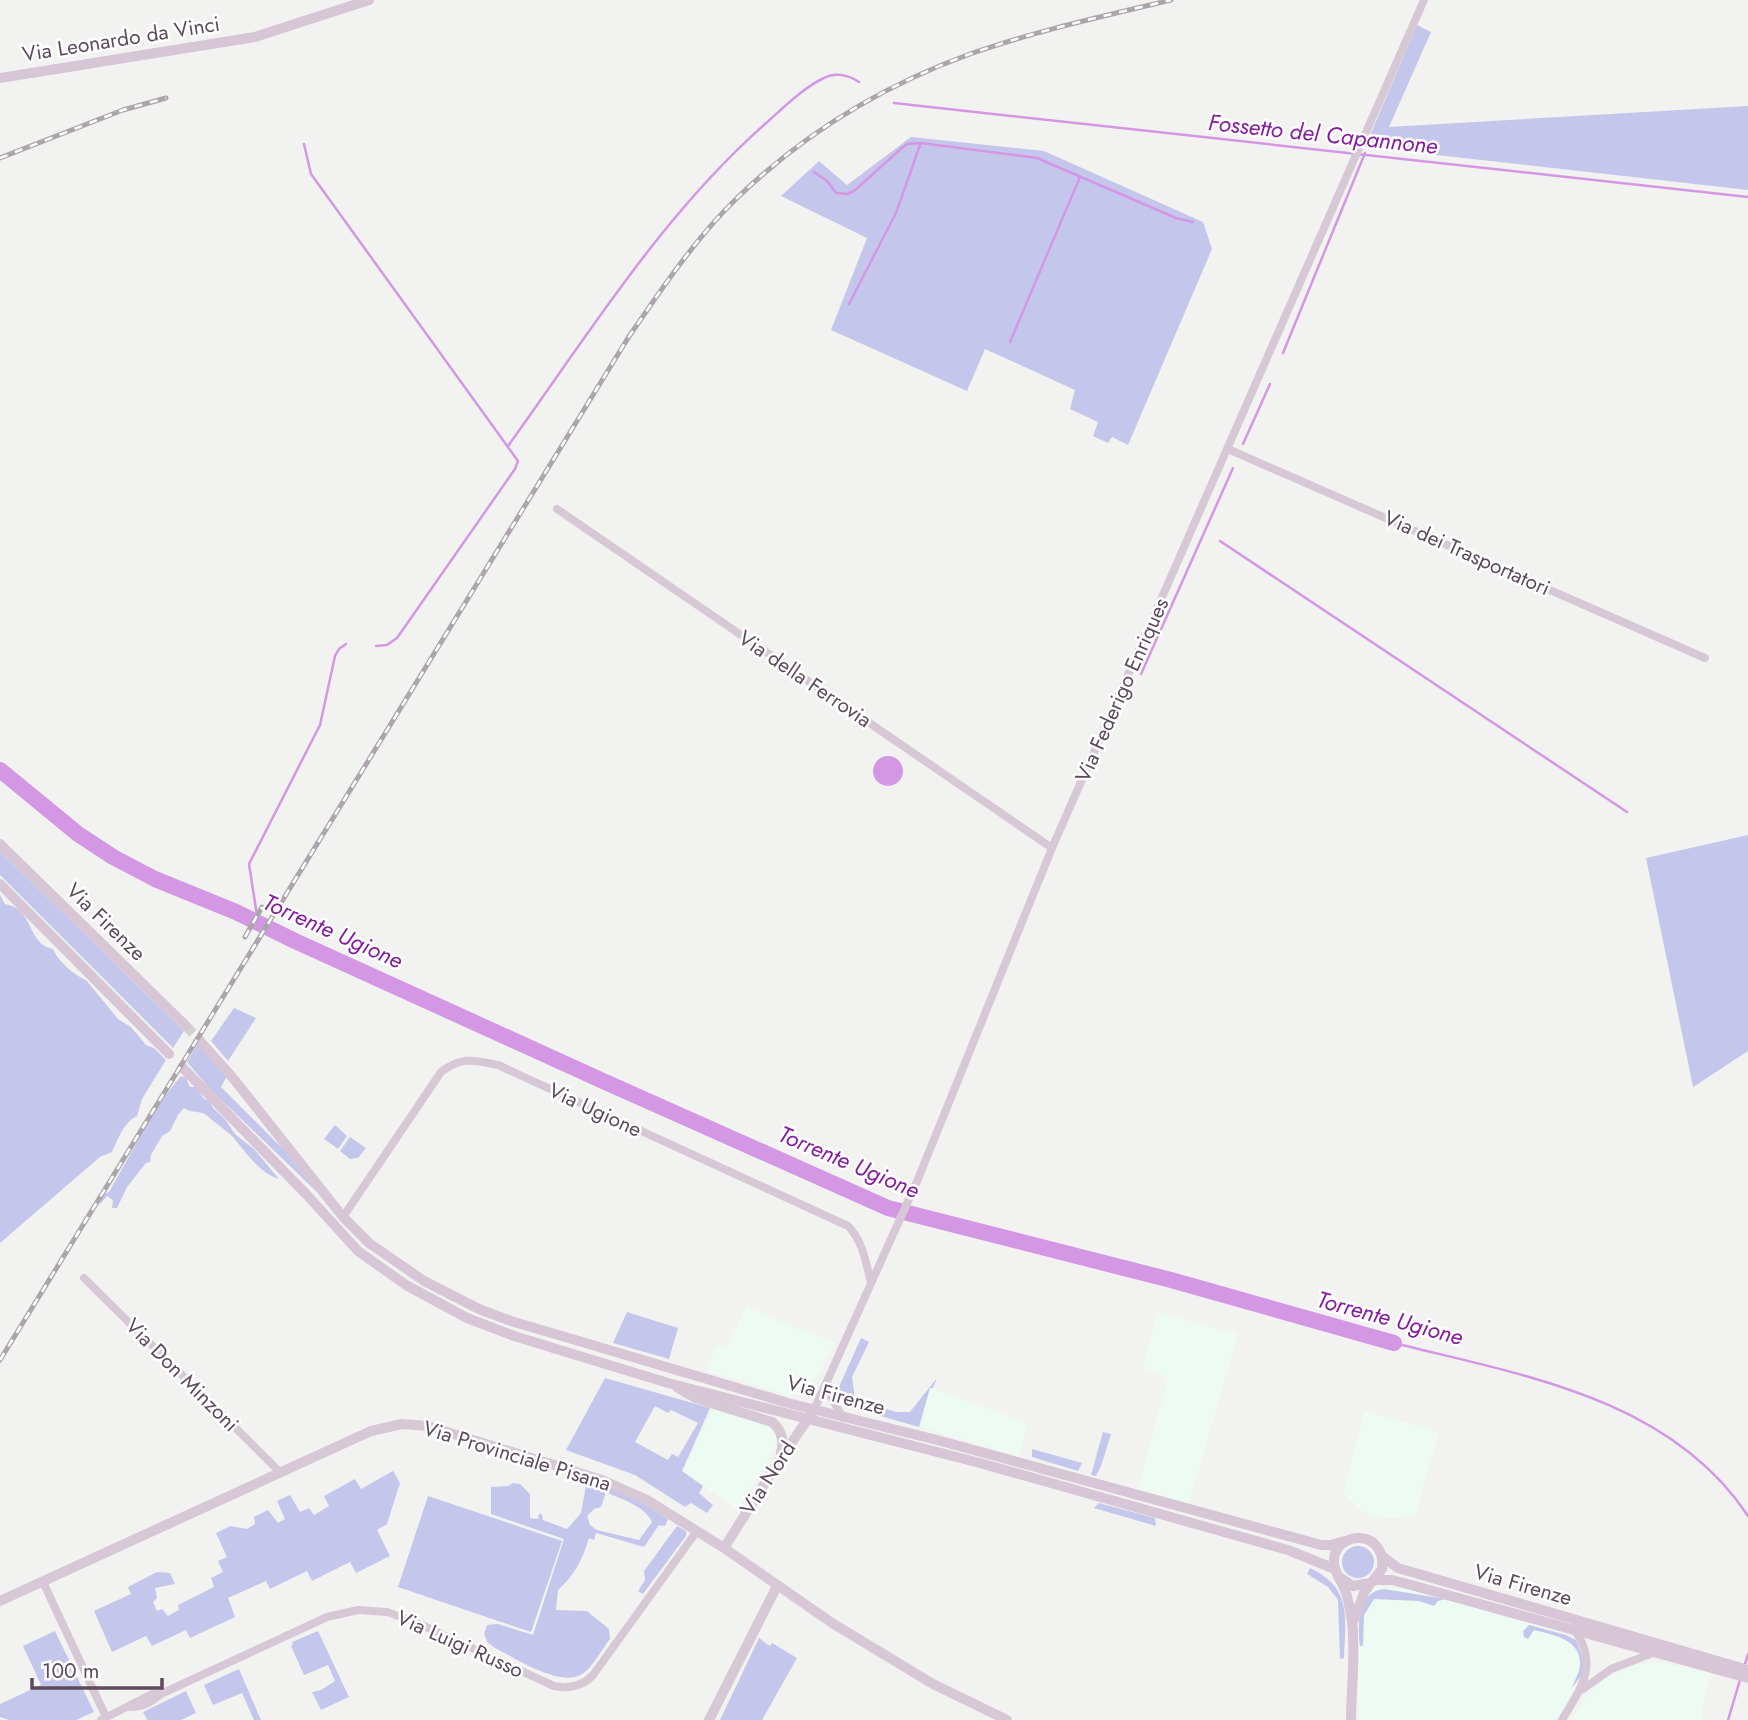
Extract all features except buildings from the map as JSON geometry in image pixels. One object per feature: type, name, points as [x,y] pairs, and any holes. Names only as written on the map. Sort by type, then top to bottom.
[{"type":"main road","name":"Via Leonardo da Vinci","points":[[0,78],[246,39],[369,0]]},
{"type":"main road","name":"Via Firenze","points":[[0,844],[186,1026]]},
{"type":"main road","points":[[0,884],[169,1054]]},
{"type":"main road","name":"Via Firenze","points":[[200,1041],[233,1077],[343,1217],[369,1243],[408,1271],[479,1309],[811,1415],[1229,1533],[1316,1560],[1337,1573]]},
{"type":"main road","name":"Via Firenze","points":[[182,1067],[358,1251],[389,1275],[446,1308],[513,1336],[668,1383],[811,1415],[843,1418],[949,1443],[1321,1545],[1345,1541]]},
{"type":"main road","points":[[1351,1720],[1352,1626],[1348,1602],[1337,1573],[1335,1553],[1345,1541],[1357,1537],[1365,1538],[1376,1545],[1382,1556],[1382,1569],[1357,1608],[1352,1626]]},
{"type":"main road","name":"Via Firenze","points":[[1382,1556],[1398,1568],[1655,1649]]},
{"type":"main road","points":[[1337,1573],[1353,1586],[1373,1581]]},
{"type":"main road","name":"Via Firenze","points":[[1373,1581],[1392,1580],[1576,1632],[1655,1649]]},
{"type":"main road","points":[[1655,1649],[1748,1670]]},
{"type":"main road","points":[[1655,1649],[1748,1678]]},
{"type":"street","name":"Via Federigo Enriques","points":[[811,1415],[918,1179],[1052,848],[1424,0]]},
{"type":"street","name":"Via dei Trasportatori","points":[[1228,449],[1705,658]]},
{"type":"street","name":"Via della Ferrovia","points":[[557,509],[1052,848]]},
{"type":"street","name":"Via Ugione","points":[[343,1217],[441,1072],[457,1062],[471,1060],[498,1065],[848,1226],[860,1243],[871,1284]]},
{"type":"street","name":"Via Firenze","points":[[306,1194],[343,1217]]},
{"type":"street","name":"Via Don Minzoni","points":[[84,1278],[280,1472]]},
{"type":"street","points":[[827,1382],[831,1397],[843,1418]]},
{"type":"street","name":"Via Firenze","points":[[668,1383],[695,1398],[772,1422],[782,1435],[779,1461]]},
{"type":"street","name":"Via Nord","points":[[724,1548],[811,1415]]},
{"type":"street","name":"Via Provinciale Pisana","points":[[0,1601],[371,1431],[402,1424],[428,1426],[602,1480],[648,1500],[724,1548],[832,1623],[914,1673],[1007,1720]]},
{"type":"street","name":"Via Luigi Russo","points":[[103,1719],[130,1707],[138,1708],[161,1694],[327,1617],[358,1610],[387,1612],[413,1621],[554,1686],[578,1686],[593,1675],[698,1531]]},
{"type":"street","points":[[43,1582],[103,1719]]},
{"type":"street","points":[[709,1720],[778,1586]]},
{"type":"street","points":[[1562,1720],[1576,1697],[1587,1669],[1583,1646],[1576,1632]]},
{"type":"street","points":[[1576,1697],[1589,1683],[1611,1668],[1655,1649]]},
{"type":"shaded area","points":[[1417,25],[1431,32],[1389,127],[1748,106],[1748,190],[1365,147]]},
{"type":"shaded area","points":[[911,137],[1044,151],[1203,222],[1212,249],[1128,445],[1112,437],[1108,443],[1093,436],[1098,422],[1070,409],[1075,390],[985,349],[967,391],[831,330],[867,238],[781,196],[819,161],[847,185]]},
{"type":"shaded area","points":[[888,756],[894,757],[902,765],[902,777],[894,785],[888,786],[882,785],[874,777],[873,771],[874,765],[882,757]]},
{"type":"shaded area","points":[[1748,835],[1748,1051],[1693,1087],[1646,858]]},
{"type":"shaded area","points":[[0,851],[184,1031],[173,1048],[0,875]]},
{"type":"shaded area","points":[[0,895],[5,904],[19,910],[42,944],[53,949],[67,967],[86,980],[118,1019],[131,1027],[146,1045],[154,1048],[166,1060],[142,1099],[137,1116],[125,1127],[112,1152],[100,1157],[0,1243]]},
{"type":"shaded area","points":[[234,1008],[256,1018],[228,1061],[211,1041]]},
{"type":"shaded area","points":[[198,1043],[227,1076],[221,1087],[284,1150],[318,1193],[210,1089],[187,1062]]},
{"type":"shaded area","points":[[181,1076],[186,1078],[190,1087],[196,1087],[204,1099],[210,1101],[235,1134],[254,1149],[279,1179],[258,1167],[231,1135],[205,1114],[184,1108],[170,1131],[162,1136],[150,1162],[146,1163],[127,1187],[117,1208],[112,1208],[113,1200],[107,1196],[101,1203],[96,1204],[109,1192],[159,1103]]},
{"type":"shaded area","points":[[335,1125],[347,1136],[338,1149],[324,1139]]},
{"type":"shaded area","points":[[350,1137],[366,1148],[358,1158],[350,1159],[340,1151]]},
{"type":"shaded area","points":[[747,1306],[783,1323],[836,1342],[808,1391],[791,1396],[706,1371],[717,1344],[727,1348]]},
{"type":"shaded area","points":[[627,1312],[678,1328],[669,1359],[613,1343]]},
{"type":"shaded area","points":[[1158,1313],[1238,1334],[1189,1503],[1138,1489],[1168,1378],[1143,1368]]},
{"type":"shaded area","points":[[861,1338],[869,1342],[852,1377],[855,1399],[896,1412],[910,1412],[937,1378],[933,1388],[930,1388],[919,1427],[849,1407],[839,1387]]},
{"type":"shaded area","points":[[605,1378],[710,1408],[682,1471],[703,1486],[699,1493],[713,1505],[707,1513],[691,1503],[685,1507],[635,1475],[566,1450]],"holes":[[[655,1406],[668,1413],[671,1410],[698,1423],[678,1457],[672,1454],[668,1460],[635,1442]]]},
{"type":"shaded area","points":[[931,1388],[1028,1423],[1019,1456],[919,1427]]},
{"type":"shaded area","points":[[713,1408],[769,1424],[777,1436],[777,1443],[738,1510],[683,1471]]},
{"type":"shaded area","points":[[1365,1411],[1439,1432],[1415,1515],[1382,1519],[1362,1511],[1343,1492]]},
{"type":"shaded area","points":[[1103,1432],[1111,1434],[1101,1466],[1096,1476],[1091,1475]]},
{"type":"shaded area","points":[[1032,1449],[1082,1463],[1078,1471],[1032,1457]]},
{"type":"shaded area","points":[[393,1471],[400,1483],[387,1524],[377,1530],[390,1556],[356,1573],[350,1562],[312,1581],[307,1571],[270,1589],[266,1581],[228,1598],[235,1617],[190,1638],[186,1630],[152,1646],[146,1636],[112,1652],[94,1611],[131,1594],[128,1587],[157,1572],[170,1573],[175,1584],[155,1588],[157,1598],[153,1602],[157,1611],[162,1609],[168,1616],[179,1610],[178,1605],[214,1587],[211,1578],[223,1572],[218,1561],[227,1557],[216,1533],[230,1526],[247,1529],[255,1524],[254,1517],[268,1510],[278,1523],[285,1519],[277,1501],[290,1495],[300,1512],[309,1508],[314,1515],[329,1506],[324,1496],[355,1479],[361,1489]]},
{"type":"shaded area","points":[[587,1480],[633,1497],[668,1519],[665,1526],[659,1525],[644,1547],[596,1533],[594,1540],[589,1538],[577,1567],[558,1590],[556,1610],[587,1611],[609,1629],[610,1639],[586,1671],[573,1677],[562,1677],[538,1670],[495,1648],[488,1643],[484,1634],[487,1625],[498,1624],[533,1635],[564,1539],[491,1514],[491,1487],[520,1484],[530,1494],[530,1518],[538,1519],[539,1514],[542,1514],[543,1520],[567,1529],[581,1513]],"holes":[[[606,1492],[638,1507],[649,1516],[652,1522],[639,1540],[597,1530],[590,1525],[587,1516],[594,1509],[601,1507]]]},
{"type":"shaded area","points":[[428,1496],[562,1541],[531,1632],[398,1587]]},
{"type":"shaded area","points":[[1099,1503],[1155,1518],[1156,1526],[1094,1508]]},
{"type":"shaded area","points":[[677,1526],[686,1531],[686,1536],[643,1594],[638,1591],[645,1580],[644,1571]]},
{"type":"shaded area","points":[[1358,1546],[1369,1551],[1374,1562],[1369,1573],[1358,1578],[1347,1573],[1342,1562],[1347,1551]]},
{"type":"shaded area","points":[[1310,1568],[1334,1585],[1340,1595],[1345,1617],[1344,1658],[1340,1659],[1338,1600],[1328,1587],[1307,1574]]},
{"type":"shaded area","points":[[1377,1588],[1433,1595],[1573,1637],[1582,1652],[1581,1679],[1557,1720],[1359,1720],[1358,1618],[1370,1592]]},
{"type":"shaded area","points":[[1384,1589],[1446,1599],[1438,1601],[1434,1606],[1419,1601],[1374,1599],[1364,1615],[1363,1646],[1360,1646],[1359,1620],[1364,1603],[1375,1591]]},
{"type":"shaded area","points":[[1529,1625],[1576,1640],[1584,1660],[1584,1672],[1572,1688],[1580,1666],[1576,1650],[1565,1640],[1534,1630],[1528,1639],[1524,1637],[1523,1631]]},
{"type":"shaded area","points":[[55,1631],[94,1712],[76,1720],[9,1720],[0,1717],[0,1704],[41,1685],[23,1646]]},
{"type":"shaded area","points":[[318,1631],[349,1697],[321,1710],[312,1692],[335,1681],[328,1665],[304,1675],[291,1646],[292,1642]]},
{"type":"shaded area","points":[[759,1638],[797,1658],[762,1720],[720,1720]]},
{"type":"shaded area","points":[[1661,1662],[1711,1673],[1700,1720],[1572,1720],[1585,1697],[1606,1678],[1636,1665]]},
{"type":"shaded area","points":[[239,1669],[261,1720],[254,1720],[242,1693],[213,1705],[204,1685]]},
{"type":"shaded area","points":[[186,1691],[196,1713],[181,1720],[147,1720],[143,1712]]},
{"type":"waterway","points":[[508,446],[628,278],[693,197],[728,159],[786,105],[816,82],[837,75],[859,82]]},
{"type":"waterway","name":"Fossetto del Capannone","points":[[894,103],[1748,197]]},
{"type":"waterway","points":[[814,172],[827,181],[836,193],[847,194],[854,191],[907,144],[921,143],[1037,158],[1176,218],[1193,222]]},
{"type":"waterway","points":[[304,144],[311,174],[518,461],[397,638],[387,645],[376,646]]},
{"type":"waterway","points":[[849,304],[896,213],[920,145]]},
{"type":"waterway","points":[[1283,353],[1365,153]]},
{"type":"waterway","points":[[1010,342],[1080,177]]},
{"type":"waterway","points":[[1243,444],[1270,384]]},
{"type":"waterway","points":[[1141,674],[1233,468]]},
{"type":"waterway","points":[[1220,541],[1627,812]]},
{"type":"waterway","points":[[258,922],[249,864],[320,725],[335,656],[346,644]]},
{"type":"waterway","name":"Torrente Ugione","points":[[0,770],[78,834],[113,857],[155,879],[236,912],[603,1081],[888,1208],[1171,1280],[1394,1343]]},
{"type":"waterway","name":"Torrente Ugione","points":[[1394,1343],[1542,1381],[1590,1397],[1635,1418],[1678,1444],[1716,1476],[1748,1516]]},
{"type":"waterway","name":"Torrente Ugione","points":[[1744,1667],[1748,1654]]},
{"type":"waterway","name":"Torrente Ugione","points":[[1728,1720],[1740,1680]]},
{"type":"tunnel","points":[[186,1026],[200,1041]]},
{"type":"railway","points":[[0,1360],[628,338],[706,231],[736,199],[788,153],[845,114],[906,81],[970,54],[1019,38],[1171,0]]},
{"type":"railway","points":[[0,158],[123,110],[166,98]]},
{"type":"railway","points":[[245,937],[262,907]]}]
